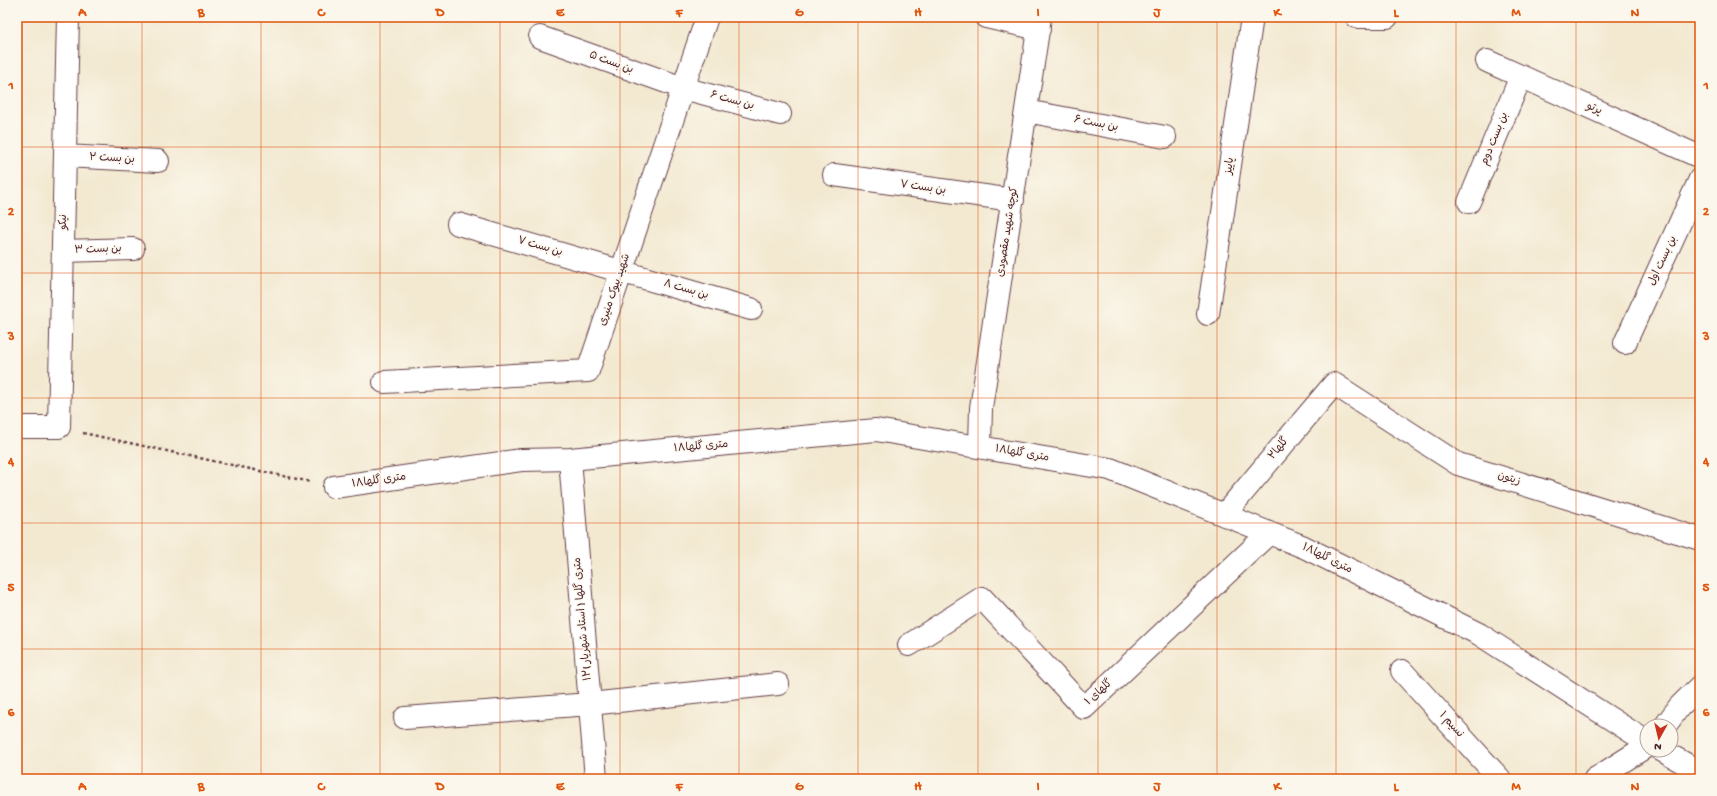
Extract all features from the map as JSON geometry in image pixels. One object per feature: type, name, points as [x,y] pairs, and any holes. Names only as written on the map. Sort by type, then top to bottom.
[{"type":"street","name":"نیکو","points":[[59,427],[68,17]]},
{"type":"street","name":"شهید بیوک منیری","points":[[384,382],[588,371],[707,17]]},
{"type":"street","points":[[986,17],[1040,23]]},
{"type":"street","name":"پاییز","points":[[1208,314],[1252,17]]},
{"type":"street","points":[[1357,17],[1387,17]]},
{"type":"street","name":"کوچه شهید مقصودی","points":[[980,446],[981,408],[1040,23]]},
{"type":"street","name":"بن بست ۵","points":[[540,37],[683,88]]},
{"type":"street","name":"پرتو","points":[[1487,61],[1700,157]]},
{"type":"street","name":"بن بست دوم","points":[[1469,202],[1520,76]]},
{"type":"street","name":"بن بست ۶","points":[[683,88],[780,114]]},
{"type":"street","name":"بن بست ۶","points":[[1026,111],[1165,137]]},
{"type":"street","name":"بن بست ۲","points":[[65,156],[158,161]]},
{"type":"street","name":"بن بست ۷","points":[[834,175],[1013,200]]},
{"type":"street","name":"بن بست اول","points":[[1625,343],[1700,179]]},
{"type":"street","name":"بن بست ۷","points":[[458,224],[622,271]]},
{"type":"street","name":"بن بست ۳","points":[[63,251],[133,249]]},
{"type":"street","name":"بن بست ۸","points":[[622,271],[751,309]]},
{"type":"street","name":"گلها۲","points":[[1224,515],[1334,384]]},
{"type":"street","name":"زیتون","points":[[1334,384],[1458,464],[1700,539]]},
{"type":"street","points":[[17,427],[59,427]]},
{"type":"street","name":"۱۸متری گلها","points":[[334,487],[521,460],[570,459],[876,430],[980,446],[1110,469],[1304,547],[1479,634],[1639,737]]},
{"type":"street","name":"۱۲متری گلها ( استاد شهریار )","points":[[570,459],[596,779]]},
{"type":"street","name":"گلهای ۱","points":[[909,645],[982,598],[1084,708],[1269,533]]},
{"type":"street","name":"نسیم ۱","points":[[1402,671],[1500,779]]},
{"type":"street","points":[[405,718],[590,704],[778,684]]},
{"type":"street","points":[[1670,718],[1700,686]]},
{"type":"street","points":[[1596,779],[1639,751]]},
{"type":"street","points":[[1675,758],[1700,772]]},
{"type":"path","points":[[59,427],[334,487]]}]
